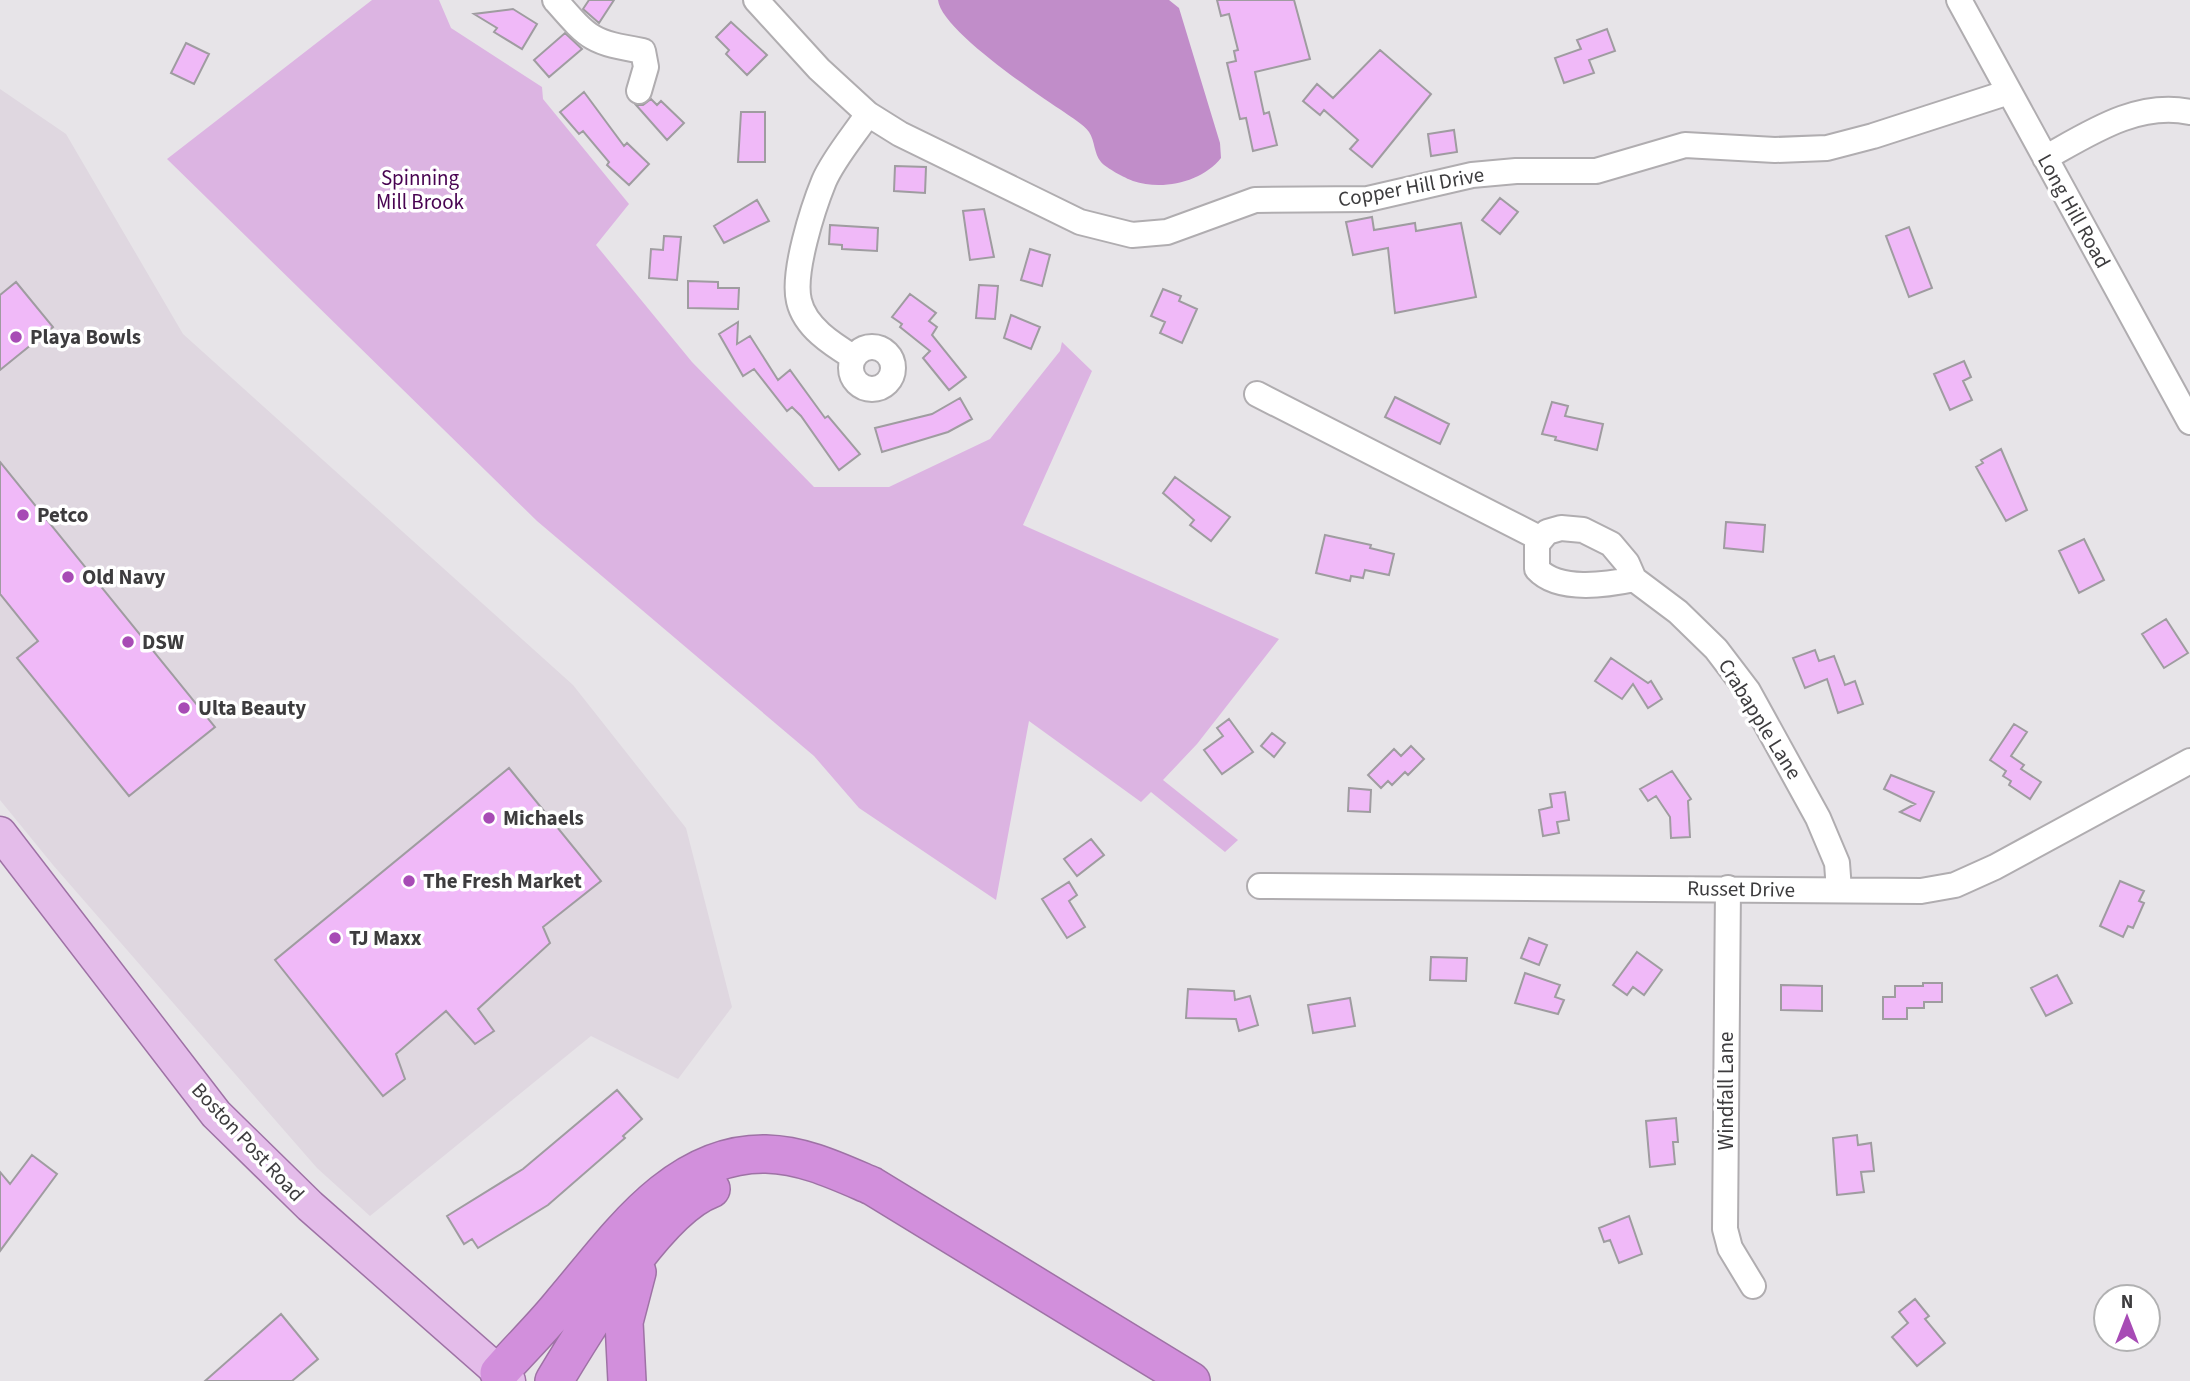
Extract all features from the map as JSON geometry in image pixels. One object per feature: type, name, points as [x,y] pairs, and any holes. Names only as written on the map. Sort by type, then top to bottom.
[{"type":"highway","points":[[504,1377],[638,1214],[674,1184],[716,1162],[765,1154],[815,1162],[872,1186],[1191,1381]]},
{"type":"highway","points":[[554,1381],[582,1334],[654,1236],[698,1194],[747,1176],[801,1176],[851,1196],[1154,1381]]},
{"type":"highway","points":[[627,1381],[624,1322],[632,1282],[654,1236]]},
{"type":"main road","name":"Boston Post Road","points":[[0,833],[216,1114],[310,1206],[504,1377]]},
{"type":"street","points":[[534,0],[541,4],[556,0],[583,31],[601,44],[643,51],[646,67],[639,90]]},
{"type":"street","name":"Copper Hill Drive","points":[[756,0],[818,69],[868,114],[900,134],[1045,206],[1080,222],[1132,235],[1167,232],[1255,200],[1368,199],[1472,175],[1516,171],[1596,171],[1685,145],[1775,150],[1827,148],[2009,92]]},
{"type":"street","name":"Long Hill Road","points":[[1959,0],[2190,422]]},
{"type":"street","points":[[2045,158],[2102,127],[2148,110],[2190,112]]},
{"type":"street","points":[[853,357],[830,343],[811,324],[798,300],[801,253],[825,179],[868,114]]},
{"type":"street","points":[[1257,394],[1541,539],[1535,556],[1537,569],[1543,575],[1565,583],[1616,583],[1634,579]]},
{"type":"street","name":"Crabapple Lane","points":[[1541,539],[1547,532],[1562,528],[1583,530],[1611,544],[1627,563],[1634,579],[1678,612],[1716,649],[1748,691],[1818,818],[1837,863],[1839,890]]},
{"type":"street","name":"Russet Drive","points":[[1260,886],[1921,891],[1955,885],[1995,867],[2190,761]]},
{"type":"street","name":"Windfall Lane","points":[[1728,888],[1725,1229],[1730,1248],[1753,1286]]},
{"type":"shaded area","points":[[938,0],[1169,0],[1179,8],[1220,143],[1221,158],[1193,178],[1169,184],[1145,184],[1116,173],[1099,159],[1087,129],[1013,77],[972,44],[943,13]]},
{"type":"shaded area","points":[[0,89],[66,134],[183,334],[573,685],[686,828],[732,1007],[678,1079],[591,1036],[370,1216],[317,1168],[53,865],[0,800]]},
{"type":"green space","name":"Spinning Mill Brook","points":[[372,0],[439,0],[451,28],[542,87],[543,99],[629,204],[596,245],[692,362],[814,487],[889,487],[990,439],[1060,351],[1062,342],[1092,371],[1023,525],[1279,639],[1197,744],[1163,780],[1238,840],[1225,852],[1151,792],[1141,802],[1029,721],[996,900],[859,808],[814,756],[537,521],[167,159]]},
{"type":"building","points":[[589,0],[614,0],[599,23],[583,9]]},
{"type":"building","points":[[1217,0],[1294,0],[1310,59],[1255,72],[1264,114],[1269,112],[1277,145],[1253,151],[1246,118],[1240,119],[1227,63],[1236,61],[1234,51],[1238,50],[1229,14],[1221,16]]},
{"type":"building","points":[[513,9],[537,24],[522,49],[494,32],[497,28],[474,14]]},
{"type":"building","points":[[731,22],[767,55],[747,75],[726,54],[729,50],[716,37]]},
{"type":"building","points":[[1607,29],[1615,51],[1589,60],[1594,73],[1564,83],[1555,58],[1581,49],[1577,40]]},
{"type":"building","points":[[565,33],[582,49],[549,77],[534,60]]},
{"type":"building","points":[[186,43],[209,54],[194,84],[171,73]]},
{"type":"building","points":[[1380,50],[1431,94],[1372,167],[1350,149],[1358,140],[1324,110],[1320,115],[1303,101],[1317,84],[1333,98]]},
{"type":"building","points":[[584,92],[624,146],[627,143],[649,164],[629,185],[607,165],[609,162],[583,131],[579,134],[560,112]]},
{"type":"building","points":[[651,99],[657,105],[661,101],[684,123],[667,140],[636,105],[643,105]]},
{"type":"building","points":[[741,112],[765,112],[765,162],[738,162]]},
{"type":"building","points":[[1454,130],[1457,152],[1431,156],[1428,134]]},
{"type":"building","points":[[895,166],[926,167],[925,193],[894,191]]},
{"type":"building","points":[[1500,198],[1518,212],[1500,234],[1482,220]]},
{"type":"building","points":[[757,200],[769,221],[724,243],[714,226]]},
{"type":"building","points":[[984,209],[994,257],[970,260],[963,211]]},
{"type":"building","points":[[1372,217],[1374,230],[1415,223],[1416,231],[1461,223],[1476,297],[1395,313],[1388,248],[1353,255],[1346,222]]},
{"type":"building","points":[[830,225],[878,228],[877,251],[842,249],[842,245],[829,244]]},
{"type":"building","points":[[1909,227],[1932,288],[1909,297],[1886,236]]},
{"type":"building","points":[[664,236],[681,237],[677,280],[649,278],[651,249],[663,250]]},
{"type":"building","points":[[1030,249],[1050,255],[1042,286],[1021,280]]},
{"type":"building","points":[[688,281],[718,282],[718,288],[739,288],[738,309],[688,308]]},
{"type":"building","points":[[16,282],[53,327],[0,370],[0,295]]},
{"type":"building","points":[[979,285],[998,286],[995,319],[976,318]]},
{"type":"building","points":[[1163,289],[1181,296],[1179,301],[1197,309],[1182,343],[1160,333],[1165,322],[1151,316]]},
{"type":"building","points":[[910,294],[936,313],[929,321],[937,327],[932,335],[966,377],[949,390],[923,358],[930,351],[900,327],[902,324],[892,317]]},
{"type":"building","points":[[1011,315],[1040,327],[1031,349],[1004,338]]},
{"type":"building","points":[[738,322],[737,344],[750,336],[778,380],[790,370],[825,418],[828,416],[860,454],[839,470],[801,416],[792,407],[787,411],[754,369],[743,376],[719,334]]},
{"type":"building","points":[[1964,361],[1971,377],[1963,381],[1972,400],[1950,410],[1934,374]]},
{"type":"building","points":[[1395,397],[1449,424],[1440,444],[1385,417]]},
{"type":"building","points":[[960,398],[972,419],[948,432],[882,452],[875,428],[932,414]]},
{"type":"building","points":[[1552,402],[1568,406],[1565,416],[1603,424],[1597,450],[1555,440],[1556,437],[1542,434]]},
{"type":"building","points":[[2001,449],[2027,510],[2006,521],[1976,467],[1983,463],[1981,460]]},
{"type":"building","points":[[0,462],[215,727],[129,796],[17,658],[38,641],[0,594]]},
{"type":"building","points":[[1175,477],[1230,517],[1211,541],[1190,525],[1194,520],[1163,493]]},
{"type":"building","points":[[1726,522],[1765,525],[1763,552],[1724,548]]},
{"type":"building","points":[[1325,535],[1371,545],[1370,548],[1394,554],[1389,575],[1365,570],[1363,578],[1351,576],[1350,581],[1316,573]]},
{"type":"building","points":[[2084,539],[2104,580],[2079,593],[2059,551]]},
{"type":"building","points":[[2166,619],[2188,653],[2164,668],[2142,634]]},
{"type":"building","points":[[1815,650],[1819,661],[1834,656],[1845,685],[1855,681],[1863,704],[1838,713],[1827,679],[1805,688],[1793,658]]},
{"type":"building","points":[[1611,658],[1648,683],[1651,681],[1662,699],[1648,708],[1633,684],[1622,699],[1595,681]]},
{"type":"building","points":[[1229,719],[1253,752],[1222,774],[1204,750],[1223,736],[1217,728]]},
{"type":"building","points":[[2014,724],[2027,732],[2011,756],[2024,765],[2021,769],[2041,782],[2030,799],[2009,785],[2011,781],[2003,776],[2006,771],[1990,760]]},
{"type":"building","points":[[1272,733],[1285,743],[1274,757],[1261,746]]},
{"type":"building","points":[[1411,746],[1424,759],[1408,775],[1405,772],[1392,785],[1388,781],[1381,788],[1368,775],[1394,749],[1401,756]]},
{"type":"building","points":[[509,768],[601,881],[543,927],[550,943],[478,1009],[494,1031],[475,1044],[446,1011],[396,1054],[405,1079],[383,1096],[275,960]]},
{"type":"building","points":[[1672,771],[1691,799],[1688,801],[1690,837],[1671,838],[1670,817],[1656,796],[1648,801],[1640,789]]},
{"type":"building","points":[[1891,775],[1934,792],[1920,821],[1900,812],[1915,804],[1884,789]]},
{"type":"building","points":[[1349,788],[1371,790],[1370,812],[1348,811]]},
{"type":"building","points":[[1565,792],[1569,820],[1557,822],[1559,833],[1543,836],[1539,810],[1552,807],[1550,794]]},
{"type":"building","points":[[1091,839],[1104,855],[1077,876],[1064,859]]},
{"type":"building","points":[[2120,881],[2144,891],[2139,901],[2144,903],[2133,928],[2128,926],[2123,937],[2100,926]]},
{"type":"building","points":[[1069,882],[1077,895],[1069,901],[1085,927],[1067,938],[1042,899]]},
{"type":"building","points":[[1529,938],[1547,945],[1539,965],[1521,958]]},
{"type":"building","points":[[1637,952],[1662,970],[1644,995],[1633,987],[1627,995],[1613,985]]},
{"type":"building","points":[[1431,957],[1467,958],[1466,981],[1430,980]]},
{"type":"building","points":[[1525,973],[1560,985],[1555,997],[1564,1000],[1558,1014],[1515,1003]]},
{"type":"building","points":[[2057,975],[2072,1003],[2046,1016],[2031,988]]},
{"type":"building","points":[[1923,983],[1942,983],[1942,1002],[1924,1002],[1924,1008],[1907,1008],[1907,1019],[1883,1019],[1883,997],[1895,997],[1895,986],[1923,986]]},
{"type":"building","points":[[1781,985],[1822,986],[1822,1011],[1781,1010]]},
{"type":"building","points":[[1188,989],[1234,991],[1235,1000],[1250,996],[1258,1025],[1239,1031],[1236,1019],[1186,1018]]},
{"type":"building","points":[[1350,998],[1355,1026],[1313,1033],[1308,1005]]},
{"type":"building","points":[[617,1090],[642,1119],[623,1136],[625,1138],[548,1205],[478,1248],[472,1239],[464,1244],[447,1216],[523,1169]]},
{"type":"building","points":[[1676,1118],[1678,1142],[1673,1142],[1675,1164],[1650,1167],[1646,1121]]},
{"type":"building","points":[[1857,1135],[1858,1145],[1871,1143],[1874,1171],[1861,1172],[1864,1192],[1837,1195],[1833,1138]]},
{"type":"building","points":[[32,1155],[57,1174],[0,1251],[0,1172],[10,1184]]},
{"type":"building","points":[[1629,1216],[1642,1254],[1619,1263],[1610,1240],[1604,1242],[1599,1228]]},
{"type":"building","points":[[1915,1299],[1929,1316],[1925,1319],[1945,1343],[1917,1366],[1892,1337],[1908,1323],[1899,1312]]},
{"type":"building","points":[[281,1314],[318,1359],[292,1381],[205,1381]]},
{"type":"place","name":"Playa Bowls","points":[[16,337]]},
{"type":"place","name":"Petco","points":[[23,515]]},
{"type":"place","name":"Old Navy","points":[[68,577]]},
{"type":"place","name":"DSW","points":[[128,642]]},
{"type":"place","name":"Ulta Beauty","points":[[184,708]]},
{"type":"place","name":"Michaels","points":[[489,818]]},
{"type":"place","name":"The Fresh Market","points":[[409,881]]},
{"type":"place","name":"TJ Maxx","points":[[335,938]]}]
